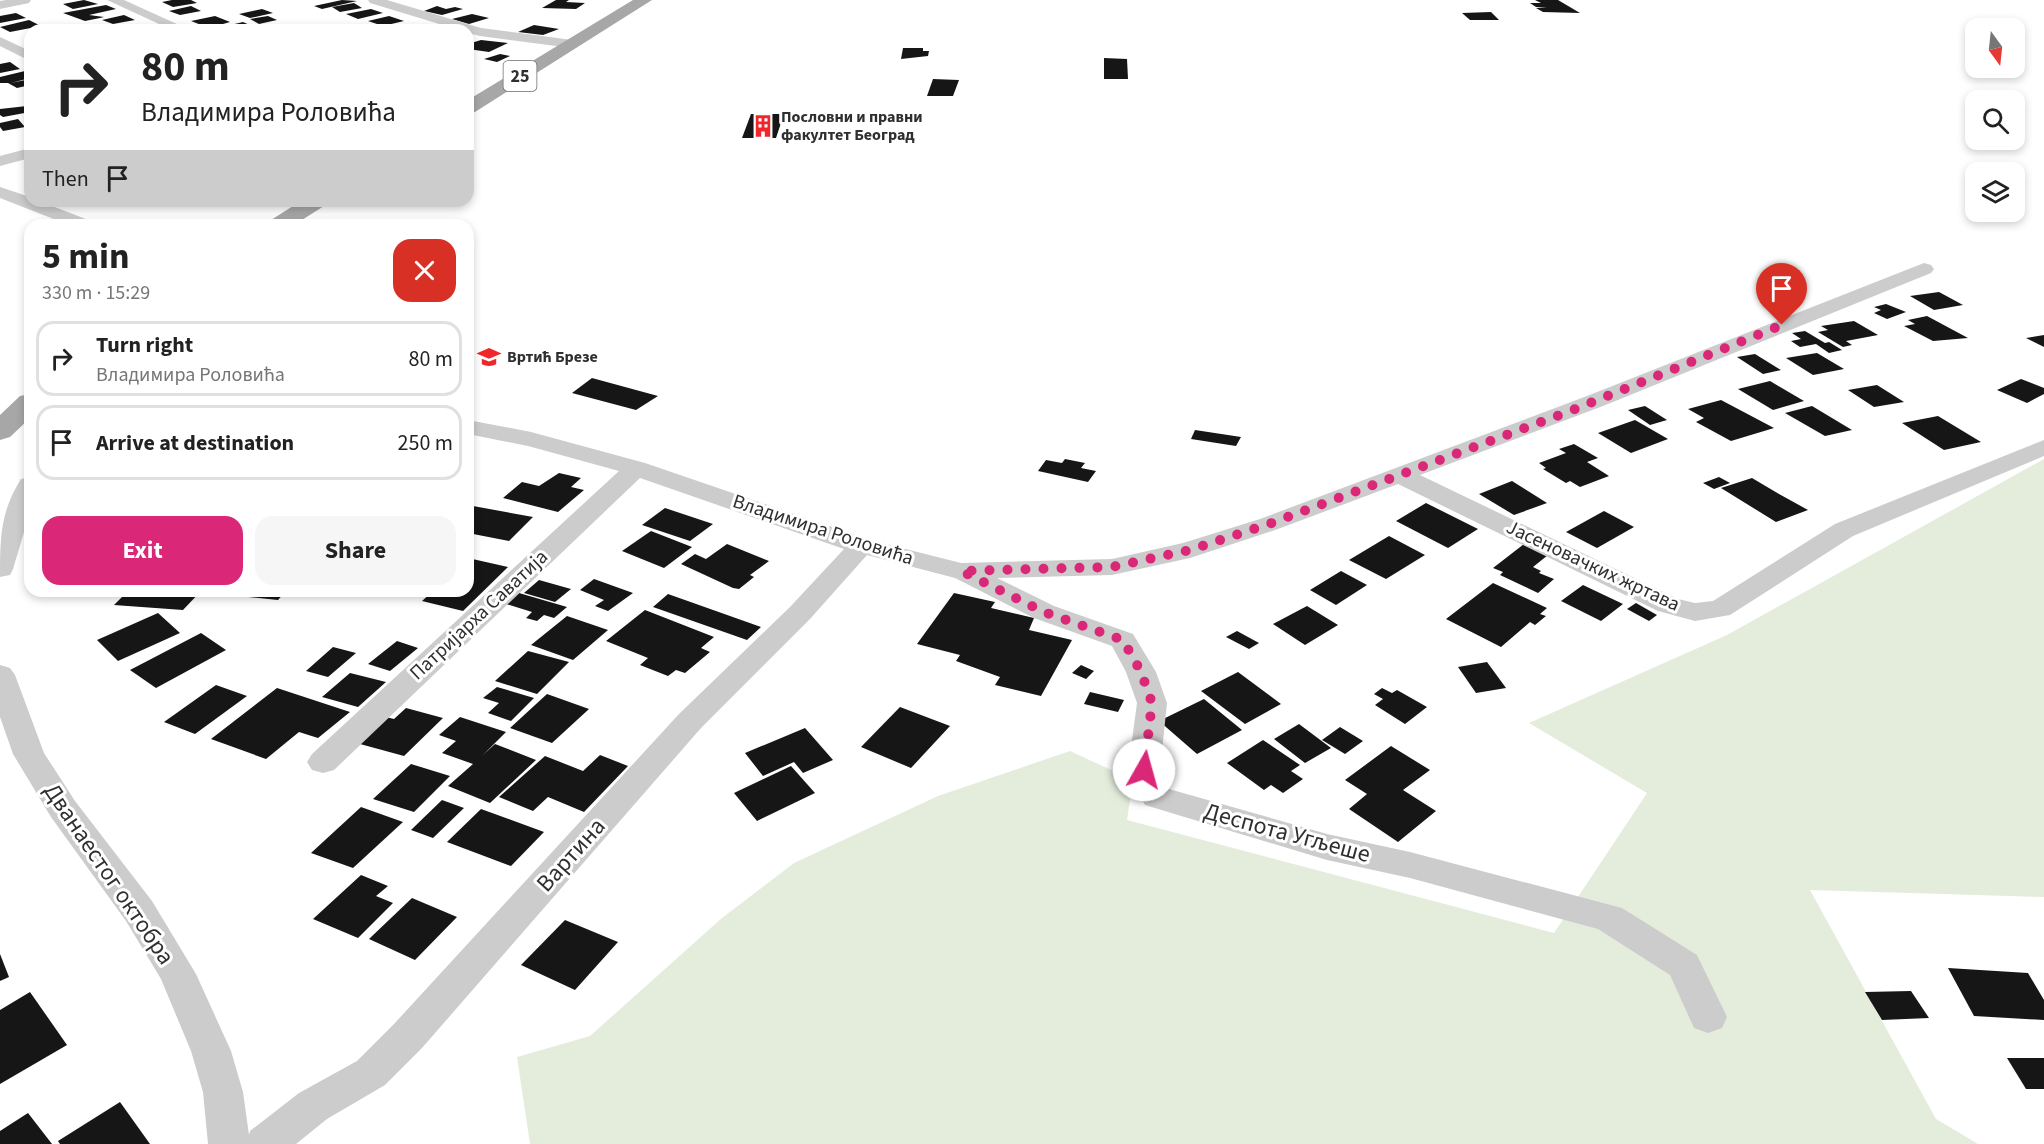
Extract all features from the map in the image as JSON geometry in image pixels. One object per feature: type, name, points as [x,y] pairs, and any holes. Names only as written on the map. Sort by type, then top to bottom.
[{"type":"main road","name":"25","points":[[474,104],[644,0]]},
{"type":"main road","points":[[288,219],[307,207]]},
{"type":"main road","points":[[0,431],[24,408]]},
{"type":"street","points":[[0,5],[25,0]]},
{"type":"street","points":[[113,0],[169,24]]},
{"type":"street","points":[[374,0],[445,24]]},
{"type":"street","points":[[474,31],[572,44]]},
{"type":"street","points":[[474,39],[490,35]]},
{"type":"street","points":[[0,41],[24,54]]},
{"type":"street","points":[[0,161],[24,155]]},
{"type":"street","points":[[0,192],[24,201]]},
{"type":"street","points":[[39,207],[70,219]]},
{"type":"street","name":"Владимира Роловића","points":[[474,428],[531,439],[636,468],[861,546],[961,571],[1112,567],[1190,550],[1269,524],[1595,401],[1924,269]]},
{"type":"street","name":"Јасеновачких жртава","points":[[1400,475],[1668,605],[1695,612],[1720,609],[1844,530],[2044,447]]},
{"type":"street","name":"Патријарха Саватија","points":[[323,762],[636,468]]},
{"type":"street","points":[[0,569],[24,496]]},
{"type":"street","name":"Вартина","points":[[265,1144],[313,1106],[371,1073],[408,1036],[690,721],[800,613],[861,546]]},
{"type":"street","name":"Деспота Угљеше","points":[[961,571],[1044,612],[1123,640],[1141,672],[1152,703],[1144,770],[1157,797],[1327,847],[1410,865],[1609,918],[1684,965],[1708,1017]]},
{"type":"street","name":"Дванаестог октобра","points":[[0,675],[29,754],[63,809],[139,911],[177,974],[211,1051],[223,1092],[229,1144]]},
{"type":"green space","points":[[2044,459],[2044,897],[1810,890],[1936,1119],[1978,1144],[530,1144],[517,1057],[590,1036],[722,918],[794,863],[938,796],[1070,751],[1133,780],[1127,820],[1554,933],[1647,793],[1529,723],[1727,635]]},
{"type":"building","points":[[84,0],[98,4],[73,9],[63,4]]},
{"type":"building","points":[[191,0],[197,3],[173,7],[162,2]]},
{"type":"building","points":[[342,0],[357,1],[322,9],[314,6]]},
{"type":"building","points":[[556,0],[585,3],[576,9],[542,8]]},
{"type":"building","points":[[1535,0],[1558,0],[1580,13],[1543,12],[1536,8],[1547,7],[1536,7],[1530,3],[1541,3]]},
{"type":"building","points":[[354,3],[362,8],[340,12],[332,7]]},
{"type":"building","points":[[106,5],[116,9],[89,15],[104,17],[85,21],[63,13]]},
{"type":"building","points":[[191,6],[201,11],[180,15],[169,11]]},
{"type":"building","points":[[437,6],[446,9],[455,7],[463,9],[442,15],[424,11]]},
{"type":"building","points":[[262,9],[273,13],[250,18],[239,14]]},
{"type":"building","points":[[371,9],[383,13],[358,19],[346,14]]},
{"type":"building","points":[[1491,12],[1499,20],[1470,20],[1462,13]]},
{"type":"building","points":[[16,13],[26,18],[0,23],[0,16]]},
{"type":"building","points":[[472,14],[489,18],[469,24],[452,19]]},
{"type":"building","points":[[124,15],[135,20],[113,24],[102,20]]},
{"type":"building","points":[[215,16],[230,22],[199,24],[191,21]]},
{"type":"building","points":[[268,16],[277,20],[259,24],[250,19]]},
{"type":"building","points":[[389,16],[404,21],[377,24],[368,21]]},
{"type":"building","points":[[29,20],[37,24],[24,24],[24,29],[10,32],[0,27]]},
{"type":"building","points":[[534,25],[559,29],[543,35],[518,32]]},
{"type":"building","points":[[481,40],[508,43],[489,52],[474,50],[474,42]]},
{"type":"building","points":[[903,48],[923,48],[923,51],[929,51],[928,56],[901,59]]},
{"type":"building","points":[[500,54],[510,56],[497,62],[484,59]]},
{"type":"building","points":[[1104,58],[1127,59],[1128,79],[1104,79]]},
{"type":"building","points":[[10,62],[20,69],[0,73],[0,64]]},
{"type":"building","points":[[24,71],[24,80],[11,83],[24,80],[24,86],[17,88],[8,83],[0,83],[0,77]]},
{"type":"building","points":[[933,79],[959,80],[953,96],[927,96]]},
{"type":"building","points":[[24,106],[24,113],[3,117],[0,115],[0,109]]},
{"type":"building","name":"Пословни и правни факултет Београд","points":[[751,114],[784,114],[776,138],[742,138]]},
{"type":"building","points":[[18,119],[24,127],[3,131],[0,123]]},
{"type":"building","points":[[1939,292],[1963,305],[1934,310],[1910,296]]},
{"type":"building","points":[[1886,304],[1906,312],[1887,319],[1874,313],[1881,310],[1874,307]]},
{"type":"building","points":[[1927,316],[1968,338],[1933,341],[1904,326],[1915,324],[1908,320]]},
{"type":"building","points":[[1854,321],[1878,335],[1846,341],[1852,345],[1843,347],[1818,332],[1828,330],[1821,326]]},
{"type":"building","points":[[1805,331],[1842,350],[1829,353],[1816,344],[1800,347],[1791,341],[1801,339],[1792,333]]},
{"type":"building","points":[[2044,335],[2044,347],[2026,338]]},
{"type":"building","points":[[1817,353],[1844,369],[1813,375],[1786,358]]},
{"type":"building","points":[[1755,354],[1781,370],[1763,374],[1737,357]]},
{"type":"building","points":[[592,378],[658,396],[636,410],[572,393]]},
{"type":"building","points":[[2021,379],[2044,388],[2044,394],[2027,403],[1997,390]]},
{"type":"building","points":[[1770,381],[1804,401],[1773,410],[1738,389]]},
{"type":"building","points":[[1877,385],[1904,402],[1874,407],[1848,390]]},
{"type":"building","points":[[1721,400],[1774,428],[1731,441],[1696,422],[1704,418],[1688,409]]},
{"type":"building","points":[[1645,406],[1667,420],[1650,425],[1628,410]]},
{"type":"building","points":[[1812,406],[1852,430],[1825,436],[1785,413]]},
{"type":"building","points":[[1938,416],[1981,442],[1944,450],[1902,423]]},
{"type":"building","points":[[1635,420],[1668,439],[1631,453],[1598,433]]},
{"type":"building","points":[[1195,430],[1241,437],[1236,446],[1191,439]]},
{"type":"building","points":[[1574,444],[1598,458],[1587,462],[1609,476],[1580,487],[1570,481],[1566,483],[1543,469],[1546,468],[1539,463],[1566,453],[1559,449]]},
{"type":"building","points":[[1065,459],[1085,463],[1081,468],[1096,471],[1088,482],[1038,471],[1046,460],[1062,463]]},
{"type":"building","points":[[559,473],[581,478],[571,487],[584,490],[558,512],[503,498],[522,482],[539,486]]},
{"type":"building","points":[[1719,477],[1730,483],[1714,489],[1703,483]]},
{"type":"building","points":[[1752,478],[1808,510],[1776,522],[1721,488]]},
{"type":"building","points":[[1512,481],[1547,503],[1514,515],[1479,494]]},
{"type":"building","points":[[1426,503],[1478,529],[1448,548],[1396,521]]},
{"type":"building","points":[[474,506],[533,517],[509,541],[474,534]]},
{"type":"building","points":[[665,508],[713,524],[690,541],[642,525]]},
{"type":"building","points":[[1604,511],[1634,527],[1597,548],[1566,532]]},
{"type":"building","points":[[651,531],[692,547],[664,568],[622,551]]},
{"type":"building","points":[[1389,536],[1425,555],[1386,579],[1349,560]]},
{"type":"building","points":[[727,544],[769,561],[750,575],[754,577],[739,589],[681,564],[695,554],[706,559]]},
{"type":"building","points":[[1524,544],[1548,555],[1533,567],[1541,571],[1539,573],[1554,579],[1538,593],[1500,575],[1503,572],[1493,568]]},
{"type":"building","points":[[474,559],[508,567],[463,611],[422,601],[426,597],[474,597]]},
{"type":"building","points":[[1341,571],[1367,585],[1336,605],[1310,590]]},
{"type":"building","points":[[594,579],[633,593],[608,611],[595,606],[604,600],[580,590]]},
{"type":"building","points":[[539,580],[571,589],[555,602],[524,593]]},
{"type":"building","points":[[1493,583],[1547,608],[1540,614],[1546,616],[1535,625],[1530,622],[1501,647],[1446,619]]},
{"type":"building","points":[[1583,585],[1623,604],[1601,621],[1561,601]]},
{"type":"building","points":[[519,593],[567,607],[554,618],[544,615],[537,621],[526,618],[532,612],[506,604]]},
{"type":"building","points":[[954,593],[995,602],[991,608],[1034,618],[1029,630],[1072,640],[1041,696],[995,685],[1000,677],[956,661],[960,655],[917,644]]},
{"type":"building","points":[[668,594],[761,627],[747,640],[653,607]]},
{"type":"building","points":[[122,597],[195,597],[183,610],[114,605]]},
{"type":"building","points":[[248,597],[281,597],[278,600]]},
{"type":"building","points":[[1636,603],[1657,615],[1649,621],[1627,609]]},
{"type":"building","points":[[1307,606],[1338,625],[1305,645],[1273,624]]},
{"type":"building","points":[[645,610],[714,637],[701,648],[710,652],[685,673],[676,670],[668,676],[640,665],[648,658],[606,641]]},
{"type":"building","points":[[158,613],[180,633],[118,661],[97,640]]},
{"type":"building","points":[[567,616],[608,630],[573,660],[531,645]]},
{"type":"building","points":[[1237,631],[1259,643],[1249,649],[1226,637]]},
{"type":"building","points":[[201,633],[226,650],[156,688],[130,670]]},
{"type":"building","points":[[397,641],[418,648],[390,671],[368,664]]},
{"type":"building","points":[[333,647],[356,653],[328,677],[306,671]]},
{"type":"building","points":[[528,651],[569,662],[537,694],[495,681]]},
{"type":"building","points":[[1487,662],[1506,688],[1476,693],[1458,667]]},
{"type":"building","points":[[1081,665],[1094,671],[1086,679],[1072,673]]},
{"type":"building","points":[[1238,672],[1281,704],[1245,724],[1201,691]]},
{"type":"building","points":[[350,673],[386,682],[358,707],[322,697]]},
{"type":"building","points":[[216,685],[247,696],[195,734],[164,722]]},
{"type":"building","points":[[497,687],[534,698],[511,721],[488,713],[499,703],[483,698]]},
{"type":"building","points":[[277,688],[350,712],[318,738],[299,732],[266,759],[211,739]]},
{"type":"building","points":[[1382,688],[1392,693],[1397,690],[1427,707],[1405,724],[1375,705],[1383,699],[1374,694]]},
{"type":"building","points":[[1090,692],[1124,700],[1118,712],[1084,704]]},
{"type":"building","points":[[547,694],[589,709],[552,743],[510,728]]},
{"type":"building","points":[[1204,699],[1242,730],[1197,754],[1159,721]]},
{"type":"building","points":[[900,707],[950,726],[911,768],[861,747]]},
{"type":"building","points":[[406,708],[443,718],[404,756],[349,741],[377,715],[394,719]]},
{"type":"building","points":[[460,717],[506,732],[483,755],[495,744],[536,760],[490,803],[448,786],[473,764],[442,753],[456,741],[439,735]]},
{"type":"building","points":[[1299,724],[1331,748],[1305,763],[1274,739]]},
{"type":"building","points":[[1340,727],[1363,741],[1345,754],[1322,740]]},
{"type":"building","points":[[805,728],[833,760],[803,773],[794,762],[763,776],[745,753]]},
{"type":"building","points":[[1263,740],[1300,765],[1291,771],[1303,779],[1283,793],[1271,785],[1264,790],[1227,763]]},
{"type":"building","points":[[1391,746],[1430,770],[1403,790],[1436,811],[1398,842],[1349,809],[1367,794],[1345,780]]},
{"type":"building","points":[[600,755],[628,766],[584,812],[548,797],[533,811],[499,797],[545,756],[583,771]]},
{"type":"building","points":[[411,764],[450,776],[414,812],[373,799]]},
{"type":"building","points":[[791,766],[815,793],[757,821],[734,793]]},
{"type":"building","points":[[442,800],[464,808],[433,838],[411,830]]},
{"type":"building","points":[[361,807],[403,822],[353,868],[311,853]]},
{"type":"building","points":[[481,809],[544,832],[511,866],[447,842]]},
{"type":"building","points":[[361,875],[388,886],[376,896],[393,903],[358,938],[313,919]]},
{"type":"building","points":[[412,898],[457,917],[415,960],[369,939]]},
{"type":"building","points":[[565,920],[618,942],[575,990],[521,965]]},
{"type":"building","points":[[0,954],[9,977],[0,981]]},
{"type":"building","points":[[1948,968],[2028,973],[2044,1000],[2044,1020],[1974,1016]]},
{"type":"building","points":[[1911,991],[1929,1018],[1882,1020],[1865,992]]},
{"type":"building","points":[[30,992],[67,1045],[0,1084],[0,1010]]},
{"type":"building","points":[[2007,1058],[2044,1058],[2044,1089],[2026,1089]]},
{"type":"building","points":[[120,1102],[150,1144],[60,1144],[58,1141]]},
{"type":"building","points":[[28,1113],[52,1144],[0,1144],[0,1131]]},
{"type":"place","name":"Пословни и правни факултет Београд","points":[[763,126]]},
{"type":"place","name":"Вртић Брезе","points":[[489,357]]},
{"type":"route","points":[[1144,770],[1152,703],[1141,672],[1123,640],[1044,612],[961,571],[1112,567],[1190,550],[1269,524],[1573,410],[1782,325]]}]
